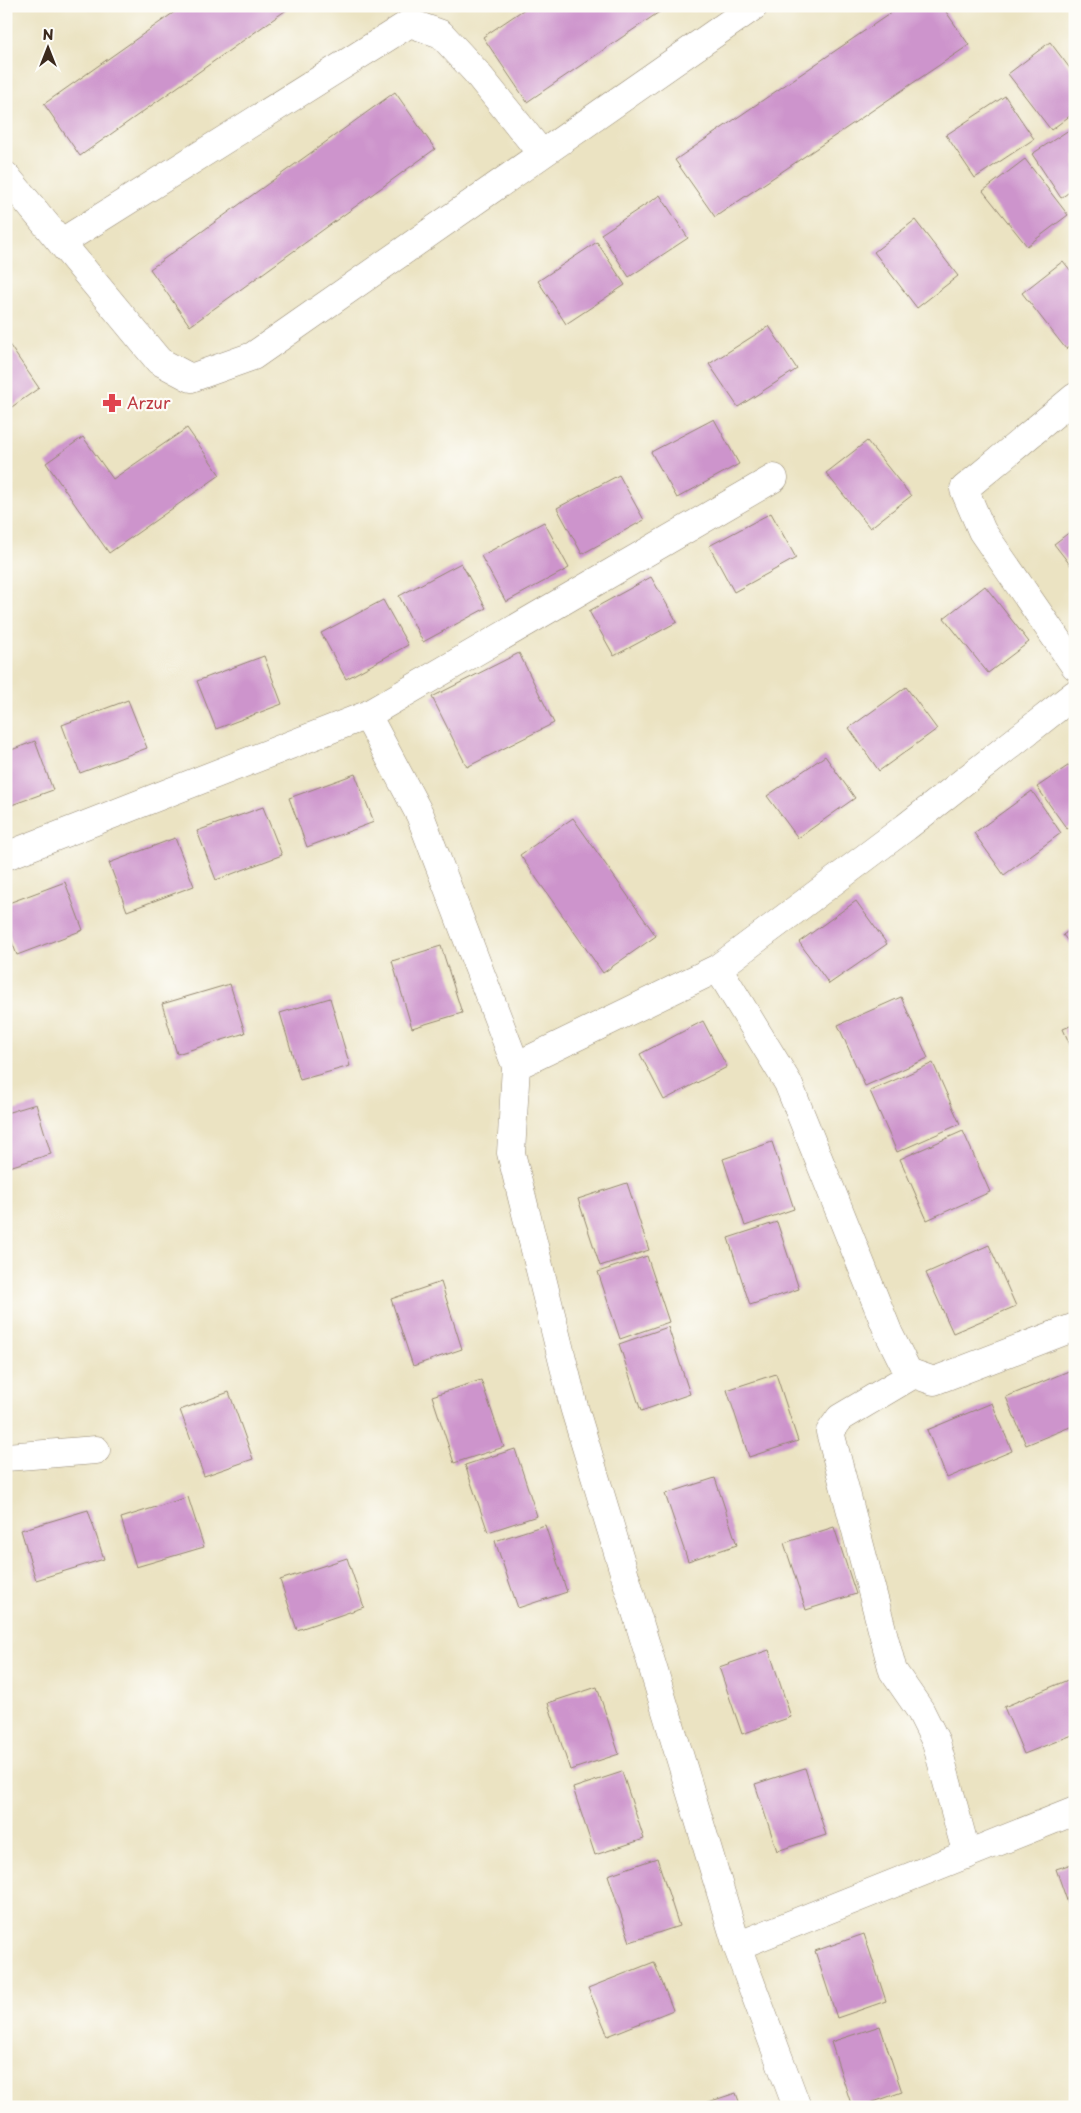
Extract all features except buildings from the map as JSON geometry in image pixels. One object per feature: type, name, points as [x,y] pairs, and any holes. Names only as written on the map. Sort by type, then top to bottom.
[{"type":"street","points":[[6,176],[159,361],[191,378],[253,356],[754,6]]},
{"type":"street","points":[[62,242],[410,23],[441,34],[476,72],[542,154]]},
{"type":"street","points":[[1075,397],[964,489],[982,530],[1075,666]]},
{"type":"street","points":[[6,856],[367,715],[774,478]]},
{"type":"street","points":[[516,1066],[718,968],[906,827],[1075,694]]},
{"type":"street","points":[[367,715],[420,815],[516,1066],[511,1153],[574,1407],[738,1946],[797,2107]]},
{"type":"street","points":[[718,968],[788,1083],[889,1334],[908,1372],[934,1381],[1075,1327]]},
{"type":"street","points":[[914,1374],[840,1418],[830,1432],[893,1671],[920,1710],[936,1742],[967,1855]]},
{"type":"street","points":[[6,1457],[96,1450]]},
{"type":"street","points":[[738,1946],[1075,1812]]},
{"type":"place","name":"Arzur","points":[[112,403]]}]
